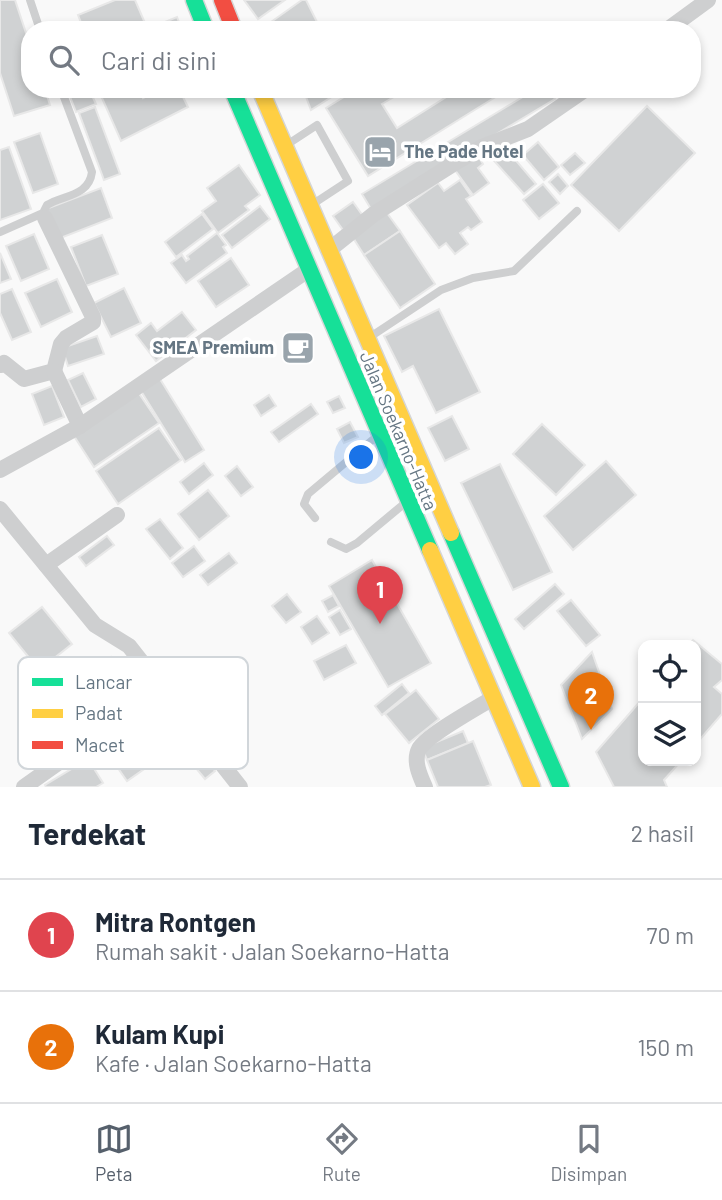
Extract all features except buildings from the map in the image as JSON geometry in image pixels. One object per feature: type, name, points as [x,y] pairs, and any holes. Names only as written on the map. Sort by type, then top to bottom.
[{"type":"highway","points":[[194,0],[202,21]]},
{"type":"highway","points":[[222,0],[230,21]]},
{"type":"highway","name":"Jalan Soekarno-Hatta","points":[[236,98],[532,787]]},
{"type":"highway","name":"Jalan Soekarno-Hatta","points":[[264,98],[561,787]]},
{"type":"highway","points":[[516,749],[540,740]]},
{"type":"street","points":[[679,21],[708,0]]},
{"type":"street","points":[[330,250],[374,214],[447,167],[482,148],[528,129],[573,98]]},
{"type":"street","points":[[44,216],[93,317],[89,326],[66,338],[61,344],[54,371],[80,426]]},
{"type":"street","points":[[0,470],[80,426],[309,270]]},
{"type":"street","points":[[1,362],[24,379],[54,371]]},
{"type":"street","points":[[0,509],[95,625],[129,646],[138,657]]},
{"type":"street","points":[[46,565],[117,515]]},
{"type":"street","points":[[425,787],[417,761],[419,750],[428,739],[493,698]]},
{"type":"street","points":[[24,787],[49,769]]},
{"type":"street","points":[[226,769],[240,787]]},
{"type":"lane","points":[[30,0],[37,21]]},
{"type":"lane","points":[[0,232],[44,216],[47,205],[83,191],[91,182],[92,173],[64,98]]},
{"type":"lane","points":[[285,146],[317,125],[348,181],[310,206]]},
{"type":"lane","points":[[368,338],[441,290],[473,278],[514,271],[576,211]]},
{"type":"lane","points":[[315,518],[304,504],[309,494],[379,434]]},
{"type":"lane","points":[[331,542],[346,548],[357,543],[407,501]]},
{"type":"traffic: fast","points":[[194,0],[202,21]]},
{"type":"traffic: fast","points":[[236,98],[430,550]]},
{"type":"traffic: fast","points":[[451,533],[561,787]]},
{"type":"traffic: slow","points":[[264,98],[451,533]]},
{"type":"traffic: slow","points":[[430,550],[532,787]]},
{"type":"traffic: jam","points":[[222,0],[230,21]]},
{"type":"place","name":"The Pade Hotel","points":[[380,152]]},
{"type":"place","name":"SMEA Premium","points":[[298,348]]},
{"type":"place","name":"Mitra Rontgen","points":[[380,624]]},
{"type":"place","name":"Kulam Kupi","points":[[591,730]]}]
